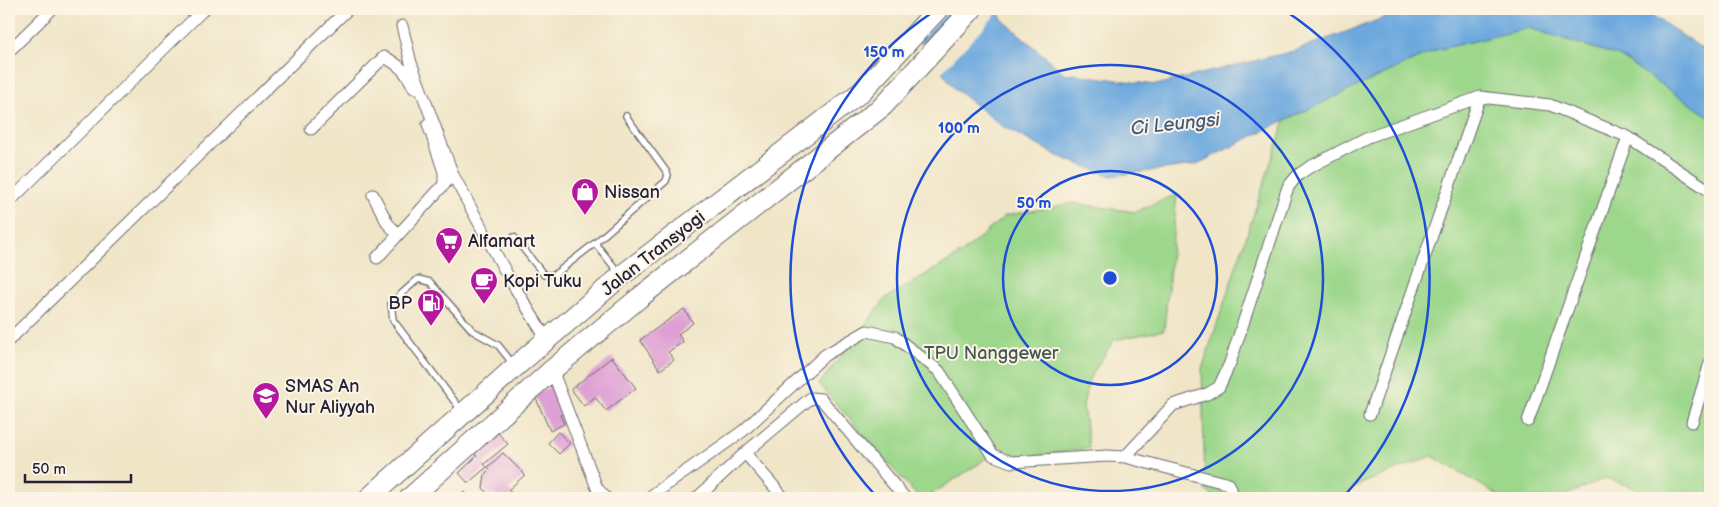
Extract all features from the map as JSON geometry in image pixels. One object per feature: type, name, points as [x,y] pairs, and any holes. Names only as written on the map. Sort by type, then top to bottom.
[{"type":"highway","name":"Jalan Transyogi","points":[[369,498],[515,367],[621,276],[846,104],[901,51],[938,9]]},
{"type":"highway","name":"Jalan Transyogi","points":[[410,498],[552,370],[638,298],[858,128],[883,106],[916,72],[972,9]]},
{"type":"street","points":[[9,51],[52,9]]},
{"type":"street","points":[[9,202],[204,9]]},
{"type":"street","points":[[9,340],[348,9]]},
{"type":"street","points":[[402,26],[411,63],[453,175],[509,278],[547,340]]},
{"type":"street","points":[[311,129],[384,57],[396,63],[409,76],[421,104],[444,172],[444,184]]},
{"type":"street","points":[[1370,414],[1480,97]]},
{"type":"street","points":[[1125,457],[1173,405],[1208,394],[1219,388],[1230,363],[1288,187],[1298,175],[1368,137],[1480,97],[1550,105],[1628,137],[1710,191]]},
{"type":"street","points":[[1528,422],[1628,137]]},
{"type":"street","points":[[376,258],[453,175]]},
{"type":"street","points":[[373,195],[388,224],[398,234]]},
{"type":"street","points":[[648,498],[743,431],[825,355],[867,331],[894,337],[939,371],[993,455],[1011,462],[1107,456],[1125,457],[1229,484],[1234,498]]},
{"type":"street","points":[[1692,422],[1710,363]]},
{"type":"street","points":[[552,370],[597,488],[606,498]]},
{"type":"street","points":[[696,498],[745,453],[811,398],[821,399],[905,498]]},
{"type":"street","points":[[745,453],[784,498]]},
{"type":"lane","points":[[514,237],[544,275],[554,275],[595,244],[668,178],[666,170],[626,116]]},
{"type":"lane","points":[[595,244],[621,276]]},
{"type":"lane","points":[[463,414],[393,320],[391,304],[398,297],[418,279],[430,282],[473,331],[498,345],[515,367]]},
{"type":"green space","points":[[1529,28],[1619,56],[1710,117],[1710,498],[1662,498],[1606,478],[1559,498],[1503,498],[1432,456],[1353,487],[1343,498],[1216,498],[1205,490],[1202,369],[1285,120],[1436,50]]},
{"type":"green space","name":"TPU Nanggewer","points":[[1177,194],[1164,330],[1114,340],[1089,379],[1083,406],[1089,448],[1029,457],[991,453],[980,463],[926,498],[919,498],[819,384],[886,298],[962,253],[1005,216],[1073,203],[1135,212]]},
{"type":"water","name":"Ci Leungsi","points":[[896,9],[995,9],[1003,20],[1064,73],[1156,85],[1294,51],[1408,9],[1643,9],[1710,54],[1710,117],[1619,56],[1529,28],[1436,50],[1285,120],[1195,165],[1111,176],[1058,156],[1002,126],[955,89]]},
{"type":"pier","points":[[905,9],[950,9],[918,43],[898,16]]},
{"type":"pier","points":[[956,9],[1000,10],[941,73],[921,46]]},
{"type":"building","points":[[684,309],[693,323],[678,334],[683,342],[668,352],[674,360],[660,370],[640,340]]},
{"type":"building","points":[[612,357],[636,388],[606,411],[595,397],[584,406],[571,389]]},
{"type":"building","points":[[552,386],[564,414],[560,415],[564,424],[550,431],[534,394]]},
{"type":"building","points":[[558,432],[570,443],[559,454],[548,443]]},
{"type":"building","points":[[498,433],[508,444],[484,464],[487,467],[468,483],[459,473],[477,456],[474,454]]},
{"type":"building","points":[[503,453],[525,475],[508,490],[513,494],[509,498],[498,498],[493,493],[490,496],[483,488],[485,474],[490,469],[488,467]]},
{"type":"building","points":[[464,492],[469,498],[457,498]]},
{"type":"place","name":"Nissan","points":[[585,216]]},
{"type":"place","name":"Alfamart","points":[[449,265]]},
{"type":"place","name":"Kopi Tuku","points":[[484,305]]},
{"type":"place","name":"BP","points":[[431,327]]},
{"type":"place","name":"SMAS An Nur Aliyyah","points":[[266,420]]}]
